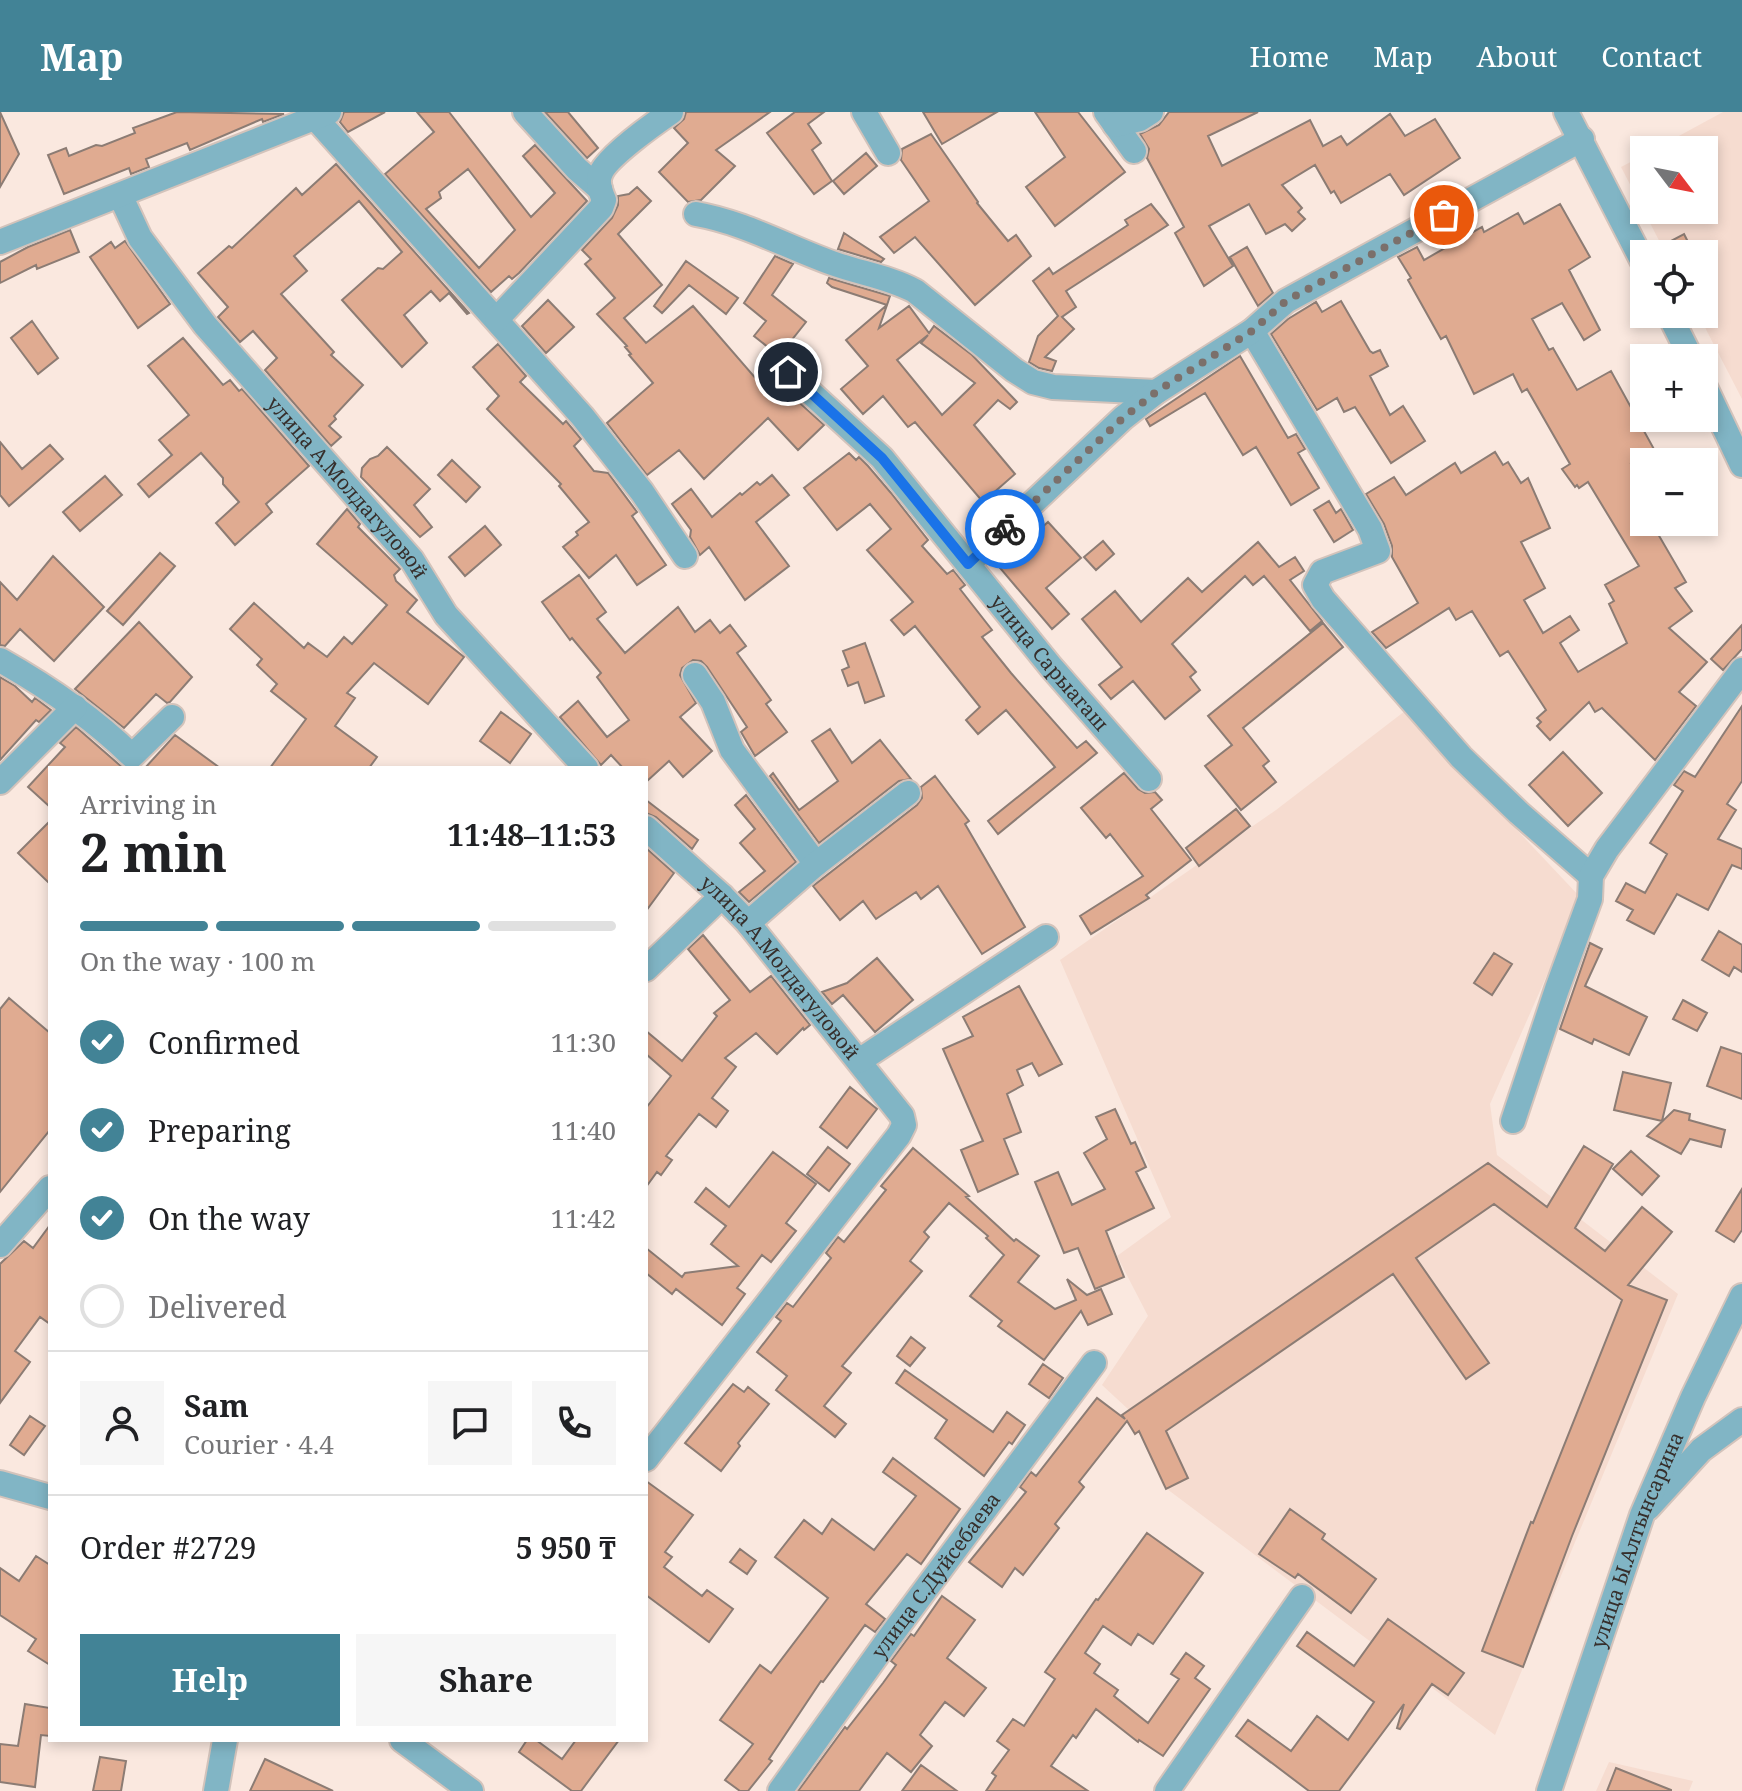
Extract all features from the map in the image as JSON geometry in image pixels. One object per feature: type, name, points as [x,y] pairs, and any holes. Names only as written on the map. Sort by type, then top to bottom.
[{"type":"street","points":[[525,112],[577,169],[600,189]]},
{"type":"street","points":[[497,319],[594,217],[604,200],[600,174],[609,163],[642,132],[671,112]]},
{"type":"street","points":[[864,112],[888,153]]},
{"type":"street","points":[[1111,119],[1140,119],[1151,112]]},
{"type":"street","points":[[1566,112],[1632,240]]},
{"type":"street","points":[[0,242],[121,197],[318,114],[591,427],[642,492],[685,556]]},
{"type":"street","points":[[1111,119],[1134,151]]},
{"type":"street","points":[[968,564],[1075,462],[1156,392],[1252,331],[1286,301],[1582,139]]},
{"type":"street","name":"улица А.Молдагуловой","points":[[121,197],[140,238],[205,325],[412,560],[446,615],[584,766]]},
{"type":"street","points":[[696,214],[721,218],[803,253],[899,283],[915,291],[1033,382],[1053,387],[1156,392]]},
{"type":"street","points":[[1252,331],[1370,529],[1378,551],[1322,572],[1315,585],[1323,599],[1461,757],[1591,876]]},
{"type":"street","name":"улица Сарыагаш","points":[[788,372],[882,458],[1051,667],[1149,779]]},
{"type":"street","points":[[1718,414],[1742,465]]},
{"type":"street","points":[[0,660],[51,689],[132,756],[172,717]]},
{"type":"street","points":[[1513,1121],[1590,899],[1591,876],[1607,849],[1742,670]]},
{"type":"street","points":[[695,675],[713,702],[732,750],[816,864]]},
{"type":"street","points":[[0,782],[75,707]]},
{"type":"street","points":[[748,923],[816,864],[908,793]]},
{"type":"street","name":"улица А.Молдагуловой","points":[[648,830],[748,923],[902,1116],[904,1125],[648,1456]]},
{"type":"street","points":[[648,967],[722,896]]},
{"type":"street","points":[[859,1061],[1046,937]]},
{"type":"street","points":[[0,1245],[48,1190]]},
{"type":"street","name":"улица Ы.Алтынсарина","points":[[1549,1791],[1642,1515],[1693,1397],[1742,1296]]},
{"type":"street","name":"улица С.Дуйсебаева","points":[[780,1791],[890,1637],[1094,1363]]},
{"type":"street","points":[[1642,1515],[1701,1450],[1742,1420]]},
{"type":"street","points":[[0,1483],[48,1496]]},
{"type":"street","points":[[1167,1791],[1302,1597]]},
{"type":"street","points":[[216,1791],[225,1742]]},
{"type":"street","points":[[416,1744],[463,1788]]},
{"type":"shaded area","points":[[1723,112],[1742,112],[1742,399],[1718,353],[1718,344],[1714,344],[1705,328],[1718,328],[1718,240],[1659,240],[1650,224],[1718,224],[1718,136],[1679,136]]},
{"type":"shaded area","points":[[1630,162],[1630,184],[1621,167]]},
{"type":"shaded area","points":[[1405,711],[1581,898],[1490,1104],[1497,1155],[1678,1294],[1495,1735],[1163,1486],[1129,1410],[1102,1385],[1148,1316],[1117,1256],[1171,1217],[1060,960],[1276,810]]},
{"type":"shaded area","points":[[1609,1762],[1693,1781],[1689,1791],[1596,1791]]},
{"type":"building","points":[[0,112],[19,154],[0,187]]},
{"type":"building","points":[[177,112],[284,114],[263,122],[262,119],[190,150],[187,143],[146,159],[149,167],[131,174],[129,168],[64,194],[48,155],[66,148],[69,156],[96,145],[102,146],[135,133],[133,128]]},
{"type":"building","points":[[344,112],[385,112],[348,132],[340,122]]},
{"type":"building","points":[[417,112],[449,112],[531,217],[555,193],[523,156],[535,145],[587,201],[519,273],[512,279],[509,276],[491,292],[385,174],[434,132]],"holes":[[[468,169],[515,230],[479,268],[426,209],[441,198],[439,192]]]},
{"type":"building","points":[[545,112],[568,112],[598,148],[587,158]]},
{"type":"building","points":[[686,112],[770,112],[716,150],[735,166],[701,200],[688,202],[659,172],[688,143],[674,128],[684,119]]},
{"type":"building","points":[[795,112],[824,112],[808,124],[821,143],[812,150],[832,181],[814,194],[767,133]]},
{"type":"building","points":[[923,112],[997,112],[942,144]]},
{"type":"building","points":[[1035,112],[1078,112],[1125,172],[1055,226],[1026,187],[1065,157]]},
{"type":"building","points":[[1169,112],[1258,112],[1208,136],[1222,166],[1310,120],[1323,146],[1341,136],[1347,145],[1390,114],[1405,136],[1435,119],[1460,158],[1404,195],[1390,174],[1341,203],[1334,191],[1331,193],[1315,165],[1282,185],[1302,208],[1298,212],[1305,219],[1292,231],[1285,224],[1266,234],[1249,204],[1209,226],[1233,266],[1204,286],[1175,233],[1184,227],[1147,158],[1149,149],[1140,134],[1159,125]]},
{"type":"building","points":[[931,134],[977,203],[1008,241],[1016,235],[1031,256],[975,305],[915,237],[894,253],[880,237],[929,201],[901,160],[902,149]]},
{"type":"building","points":[[866,153],[877,166],[844,194],[833,181]]},
{"type":"building","points":[[336,164],[469,313],[449,293],[440,301],[431,291],[404,315],[427,343],[402,367],[342,300],[378,268],[383,269],[402,252],[359,201],[294,256],[307,271],[281,294],[334,352],[331,355],[363,385],[334,416],[336,419],[329,426],[341,437],[331,446],[265,370],[277,358],[253,331],[240,342],[218,317],[228,307],[198,273],[229,246],[232,248],[296,188],[302,195]]},
{"type":"building","points":[[637,187],[651,201],[618,234],[662,285],[624,318],[646,343],[693,306],[770,395],[781,386],[824,425],[798,450],[768,418],[704,479],[679,450],[647,475],[607,423],[653,383],[629,355],[627,346],[597,314],[615,298],[585,264],[591,259],[582,250],[612,218],[618,196],[629,194]]},
{"type":"building","points":[[1151,204],[1168,225],[1066,291],[1076,307],[1062,317],[1074,329],[1045,357],[1056,361],[1052,371],[1029,362],[1038,336],[1058,316],[1033,281],[1049,268],[1053,274],[1128,225],[1125,220]]},
{"type":"building","points":[[1560,204],[1590,257],[1569,270],[1600,330],[1584,340],[1562,303],[1532,319],[1577,390],[1611,371],[1630,406],[1630,432],[1645,432],[1653,448],[1630,448],[1630,536],[1659,536],[1686,582],[1675,588],[1692,611],[1669,628],[1707,662],[1679,692],[1696,706],[1655,760],[1602,708],[1595,712],[1589,702],[1550,740],[1537,726],[1541,722],[1537,718],[1546,710],[1508,651],[1500,656],[1472,611],[1456,620],[1449,608],[1386,648],[1372,632],[1418,603],[1392,557],[1392,546],[1384,524],[1366,494],[1394,477],[1406,495],[1455,463],[1461,473],[1495,452],[1503,465],[1508,462],[1521,483],[1528,478],[1550,528],[1521,542],[1545,588],[1524,600],[1543,633],[1570,616],[1579,630],[1560,643],[1578,672],[1627,643],[1609,604],[1614,601],[1605,585],[1639,566],[1588,482],[1575,487],[1562,469],[1570,464],[1527,389],[1522,392],[1513,374],[1474,394],[1446,336],[1441,339],[1398,257],[1417,247],[1424,260],[1482,227],[1484,232],[1518,213],[1524,224]]},
{"type":"building","points":[[70,230],[79,252],[37,269],[36,265],[0,283],[0,262]]},
{"type":"building","points":[[844,233],[884,259],[881,262],[838,249]]},
{"type":"building","points":[[1684,234],[1687,240],[1673,240]]},
{"type":"building","points":[[125,241],[170,304],[138,328],[90,257],[111,242],[115,248]]},
{"type":"building","points":[[1247,247],[1273,293],[1258,306],[1230,257]]},
{"type":"building","points":[[775,256],[793,264],[772,295],[806,322],[779,356],[754,336],[766,321],[744,303]]},
{"type":"building","points":[[686,261],[738,298],[726,314],[689,285],[662,313],[654,306]]},
{"type":"building","points":[[829,278],[890,296],[887,305],[832,287],[827,283]]},
{"type":"building","points":[[548,300],[574,327],[546,353],[522,326]]},
{"type":"building","points":[[1341,301],[1370,351],[1380,350],[1388,366],[1370,376],[1390,415],[1403,406],[1425,441],[1391,463],[1355,407],[1344,412],[1337,398],[1317,410],[1271,334],[1316,302],[1322,312]]},
{"type":"building","points":[[887,305],[879,328],[909,306],[929,333],[934,326],[972,355],[1017,402],[1010,409],[998,400],[974,425],[1015,474],[983,502],[915,422],[908,427],[883,396],[863,414],[841,389],[868,366],[846,340]],"holes":[[[928,335],[921,343],[975,383],[942,415],[897,360]]]},
{"type":"building","points":[[32,321],[58,358],[38,374],[11,338]]},
{"type":"building","points":[[183,338],[223,385],[230,380],[239,391],[242,389],[309,466],[266,504],[272,512],[235,545],[216,523],[239,502],[201,453],[149,497],[138,484],[172,455],[159,440],[189,415],[148,366]]},
{"type":"building","points":[[498,344],[526,376],[520,382],[563,424],[566,421],[581,439],[574,446],[594,471],[608,473],[637,512],[632,516],[666,565],[637,585],[616,555],[589,578],[563,547],[589,522],[559,486],[561,484],[487,409],[499,396],[473,367]]},
{"type":"building","points":[[1240,356],[1288,438],[1296,434],[1305,449],[1298,453],[1319,488],[1291,505],[1256,447],[1243,455],[1205,393],[1150,426],[1146,419]]},
{"type":"building","points":[[0,442],[22,469],[50,445],[63,459],[9,506],[0,495]]},
{"type":"building","points":[[387,447],[430,489],[414,505],[432,527],[420,537],[361,477],[362,468]]},
{"type":"building","points":[[849,453],[868,466],[928,540],[922,546],[947,574],[953,570],[965,585],[960,589],[992,630],[982,637],[1011,673],[1077,748],[1086,741],[1097,753],[998,834],[988,821],[1055,767],[1006,710],[978,734],[966,720],[980,707],[915,626],[904,635],[891,620],[913,602],[867,550],[891,529],[870,504],[837,530],[804,488]]},
{"type":"building","points":[[452,460],[480,487],[466,502],[438,475]]},
{"type":"building","points":[[772,475],[789,495],[756,522],[789,566],[745,600],[709,547],[700,555],[690,537],[691,530],[672,504],[691,489],[712,517],[740,493],[742,495],[757,482],[760,485]]},
{"type":"building","points":[[105,476],[122,495],[80,531],[63,512]]},
{"type":"building","points":[[1329,501],[1336,513],[1341,509],[1353,530],[1334,542],[1314,510]]},
{"type":"building","points":[[347,509],[360,524],[358,527],[400,569],[394,575],[396,581],[417,600],[407,612],[464,657],[428,704],[374,663],[347,693],[355,698],[335,726],[377,757],[370,766],[271,766],[306,719],[271,691],[277,684],[257,665],[262,659],[230,629],[254,603],[304,648],[308,643],[327,657],[344,637],[352,644],[387,605],[317,544]]},
{"type":"building","points":[[1048,522],[1081,558],[1046,588],[1069,614],[1052,629],[1000,568],[1033,541],[1030,538]]},
{"type":"building","points":[[485,526],[501,545],[465,576],[449,557]]},
{"type":"building","points":[[1103,541],[1114,554],[1096,570],[1084,557]]},
{"type":"building","points":[[1258,542],[1279,567],[1295,557],[1304,571],[1290,580],[1322,621],[1310,631],[1264,576],[1253,585],[1245,576],[1172,644],[1196,672],[1190,677],[1200,690],[1165,719],[1133,681],[1111,699],[1099,685],[1122,667],[1082,619],[1115,591],[1141,622],[1188,578],[1202,592]]},
{"type":"building","points":[[160,553],[175,566],[123,625],[107,611]]},
{"type":"building","points":[[53,556],[104,607],[54,661],[20,629],[5,646],[0,645],[0,582],[17,600]]},
{"type":"building","points":[[579,575],[606,612],[597,619],[625,653],[678,607],[695,632],[710,620],[720,633],[730,625],[746,646],[737,653],[771,700],[766,704],[787,732],[755,756],[741,732],[747,727],[707,667],[701,661],[693,660],[682,668],[680,675],[696,703],[680,717],[712,751],[683,777],[669,761],[648,780],[648,766],[621,766],[611,755],[601,765],[560,717],[578,701],[607,737],[629,720],[597,677],[601,673],[572,638],[570,640],[542,602]]},
{"type":"building","points":[[139,622],[192,677],[170,702],[156,694],[124,728],[75,689]]},
{"type":"building","points":[[1323,623],[1343,647],[1243,728],[1269,761],[1263,766],[1276,782],[1241,810],[1205,766],[1232,745],[1208,716]]},
{"type":"building","points":[[1742,625],[1742,649],[1723,670],[1711,659]]},
{"type":"building","points":[[865,643],[884,696],[865,703],[858,682],[848,686],[842,670],[849,667],[843,651]]},
{"type":"building","points":[[0,677],[32,702],[35,698],[51,710],[39,722],[36,720],[0,760]]},
{"type":"building","points":[[1742,706],[1742,781],[1727,804],[1736,810],[1718,839],[1742,849],[1742,869],[1732,865],[1708,910],[1677,894],[1654,934],[1627,920],[1633,910],[1616,901],[1626,883],[1645,893],[1667,854],[1650,843],[1683,791],[1674,785],[1684,771],[1695,777]]},
{"type":"building","points":[[501,712],[531,734],[510,763],[480,741]]},
{"type":"building","points":[[76,727],[121,766],[48,766],[48,805],[28,787],[65,747],[60,743]]},
{"type":"building","points":[[830,729],[852,763],[880,740],[911,779],[899,781],[819,843],[770,776],[773,773],[799,810],[838,781],[812,741]]},
{"type":"building","points":[[175,735],[217,766],[147,766]]},
{"type":"building","points":[[1563,752],[1602,793],[1568,826],[1529,785]]},
{"type":"building","points":[[1124,773],[1138,789],[1145,793],[1155,792],[1162,800],[1151,809],[1191,860],[1146,895],[1149,898],[1091,934],[1080,916],[1143,876],[1110,834],[1106,838],[1081,808]]},
{"type":"building","points":[[935,776],[969,821],[965,824],[1025,927],[982,954],[938,886],[921,899],[916,892],[876,919],[863,901],[840,920],[813,886],[917,805],[922,798],[921,787]]},
{"type":"building","points":[[746,795],[796,862],[749,902],[739,892],[765,871],[740,843],[755,829],[735,805]]},
{"type":"building","points":[[648,802],[698,840],[692,849],[656,817],[648,814]]},
{"type":"building","points":[[1236,809],[1250,826],[1199,866],[1186,848]]},
{"type":"building","points":[[48,823],[48,882],[18,853]]},
{"type":"building","points":[[648,850],[674,873],[648,908]]},
{"type":"building","points":[[1719,931],[1742,945],[1742,972],[1734,967],[1729,976],[1702,960]]},
{"type":"building","points":[[703,935],[750,992],[771,976],[810,1025],[777,1054],[756,1033],[725,1058],[736,1067],[712,1098],[728,1111],[716,1127],[699,1114],[666,1156],[672,1160],[661,1175],[657,1172],[648,1184],[648,1105],[671,1076],[648,1056],[648,1033],[682,1061],[717,1016],[714,1013],[730,1000],[688,949]]},
{"type":"building","points":[[1590,943],[1602,949],[1585,986],[1647,1017],[1629,1055],[1594,1039],[1592,1044],[1560,1029]]},
{"type":"building","points":[[1494,953],[1512,964],[1492,995],[1474,983]]},
{"type":"building","points":[[877,958],[913,1000],[875,1032],[843,995],[832,1004],[822,992],[847,983]]},
{"type":"building","points":[[1019,986],[1062,1064],[1039,1076],[1032,1063],[1017,1070],[1023,1085],[1007,1094],[1021,1132],[1004,1139],[1018,1174],[978,1192],[961,1150],[983,1141],[943,1049],[973,1036],[963,1017]]},
{"type":"building","points":[[9,998],[48,1031],[48,1132],[0,1192],[0,1009]]},
{"type":"building","points":[[1683,1000],[1707,1013],[1697,1031],[1673,1019]]},
{"type":"building","points":[[1721,1047],[1742,1054],[1742,1099],[1707,1086]]},
{"type":"building","points":[[1623,1072],[1671,1083],[1662,1121],[1614,1110]]},
{"type":"building","points":[[850,1087],[877,1109],[847,1148],[820,1127]]},
{"type":"building","points":[[1115,1109],[1146,1167],[1136,1172],[1154,1208],[1106,1231],[1124,1277],[1095,1289],[1078,1248],[1064,1253],[1035,1182],[1058,1172],[1072,1205],[1105,1189],[1084,1153],[1107,1139],[1096,1117]]},
{"type":"building","points":[[1674,1110],[1690,1114],[1689,1120],[1725,1130],[1721,1147],[1690,1139],[1681,1154],[1647,1136]]},
{"type":"building","points":[[1584,1146],[1613,1164],[1575,1228],[1605,1251],[1642,1207],[1672,1232],[1628,1285],[1667,1300],[1523,1667],[1482,1651],[1622,1300],[1494,1204],[1416,1258],[1489,1363],[1466,1379],[1393,1274],[1166,1431],[1188,1478],[1166,1489],[1139,1431],[1135,1434],[1127,1421],[1079,1482],[1084,1487],[1055,1524],[1059,1528],[1023,1575],[1015,1568],[1002,1587],[969,1562],[1026,1492],[1020,1487],[1031,1472],[1036,1476],[1097,1398],[1125,1419],[1122,1415],[1488,1163],[1547,1207]]},
{"type":"building","points":[[828,1147],[850,1164],[829,1191],[807,1174]]},
{"type":"building","points":[[913,1148],[969,1196],[966,1197],[1014,1241],[1016,1239],[1039,1256],[1018,1282],[1055,1309],[1076,1300],[1067,1279],[1087,1295],[1101,1289],[1112,1314],[1088,1325],[1081,1311],[1044,1360],[998,1326],[1002,1321],[970,1296],[1004,1255],[986,1238],[988,1236],[949,1203],[924,1232],[929,1237],[910,1261],[922,1271],[842,1366],[851,1373],[824,1406],[846,1424],[835,1437],[776,1390],[787,1376],[757,1352],[781,1321],[776,1317],[787,1303],[793,1307],[831,1258],[826,1253],[838,1237],[844,1242],[886,1190],[881,1186]]},
{"type":"building","points":[[1631,1151],[1659,1176],[1642,1195],[1613,1169]]},
{"type":"building","points":[[773,1152],[816,1184],[786,1223],[796,1231],[771,1262],[762,1255],[737,1288],[745,1294],[722,1325],[676,1289],[672,1294],[648,1275],[648,1250],[682,1277],[685,1273],[738,1266],[711,1244],[726,1226],[695,1202],[706,1188],[729,1207]]},
{"type":"building","points":[[1742,1189],[1742,1230],[1734,1242],[1716,1231]]},
{"type":"building","points":[[48,1228],[48,1323],[40,1317],[15,1351],[30,1362],[0,1403],[0,1264],[24,1241],[33,1248]]},
{"type":"building","points":[[911,1337],[925,1348],[910,1366],[897,1356]]},
{"type":"building","points":[[1043,1364],[1063,1378],[1049,1398],[1029,1384]]},
{"type":"building","points":[[905,1370],[993,1432],[1007,1412],[1025,1425],[984,1476],[935,1438],[947,1420],[896,1383]]},
{"type":"building","points":[[733,1384],[744,1392],[748,1387],[769,1404],[738,1443],[740,1446],[721,1471],[685,1443]]},
{"type":"building","points":[[30,1416],[45,1426],[24,1455],[10,1445]]},
{"type":"building","points":[[893,1458],[960,1509],[921,1564],[907,1554],[866,1604],[885,1619],[875,1632],[865,1625],[821,1681],[769,1759],[772,1761],[748,1791],[740,1791],[725,1780],[753,1744],[720,1720],[760,1665],[771,1673],[828,1598],[775,1557],[804,1520],[822,1534],[832,1519],[874,1550],[916,1496],[883,1472]]},
{"type":"building","points":[[648,1482],[693,1515],[665,1552],[672,1557],[664,1567],[702,1596],[707,1590],[733,1609],[709,1642],[648,1596]]},
{"type":"building","points":[[1290,1509],[1325,1534],[1322,1539],[1376,1579],[1351,1613],[1298,1574],[1295,1578],[1259,1554]]},
{"type":"building","points":[[1147,1533],[1203,1573],[1153,1644],[1138,1634],[1131,1645],[1103,1626],[1085,1653],[1100,1664],[1094,1673],[1118,1690],[1114,1696],[1148,1723],[1179,1679],[1171,1674],[1186,1653],[1204,1666],[1195,1678],[1210,1689],[1163,1756],[1138,1742],[1096,1709],[1051,1766],[1088,1791],[986,1791],[996,1776],[992,1773],[1009,1750],[997,1741],[1013,1719],[1024,1726],[1055,1679],[1045,1672]]},
{"type":"building","points":[[740,1549],[756,1561],[747,1574],[730,1562]]},
{"type":"building","points":[[36,1556],[48,1564],[48,1664],[28,1651],[36,1639],[0,1615],[0,1568],[19,1581]]},
{"type":"building","points":[[942,1596],[975,1620],[947,1658],[986,1688],[964,1716],[945,1702],[920,1735],[932,1746],[911,1772],[887,1753],[859,1791],[798,1791],[845,1727],[847,1729],[883,1683],[896,1665],[891,1661],[911,1634],[914,1636]]},
{"type":"building","points":[[1388,1619],[1464,1673],[1448,1695],[1432,1684],[1400,1729],[1397,1728],[1404,1704],[1339,1791],[1309,1791],[1236,1736],[1248,1720],[1291,1751],[1317,1716],[1348,1740],[1374,1702],[1297,1646],[1307,1632],[1354,1666]]},
{"type":"building","points":[[25,1704],[48,1708],[48,1736],[41,1735],[35,1787],[0,1782],[0,1744],[18,1746]]},
{"type":"building","points":[[526,1742],[539,1742],[562,1759],[575,1742],[618,1742],[581,1791],[572,1791],[519,1752]]},
{"type":"building","points":[[100,1757],[126,1761],[121,1791],[93,1791]]},
{"type":"building","points":[[265,1759],[333,1791],[250,1791]]},
{"type":"building","points":[[921,1765],[957,1791],[902,1791]]},
{"type":"building","points":[[1616,1768],[1671,1790],[1671,1791],[1607,1791]]},
{"type":"way so far","points":[[1005,529],[1123,418],[1156,392],[1252,331],[1286,301],[1444,215]]},
{"type":"route","points":[[788,372],[882,458],[968,564],[1005,529]]}]
